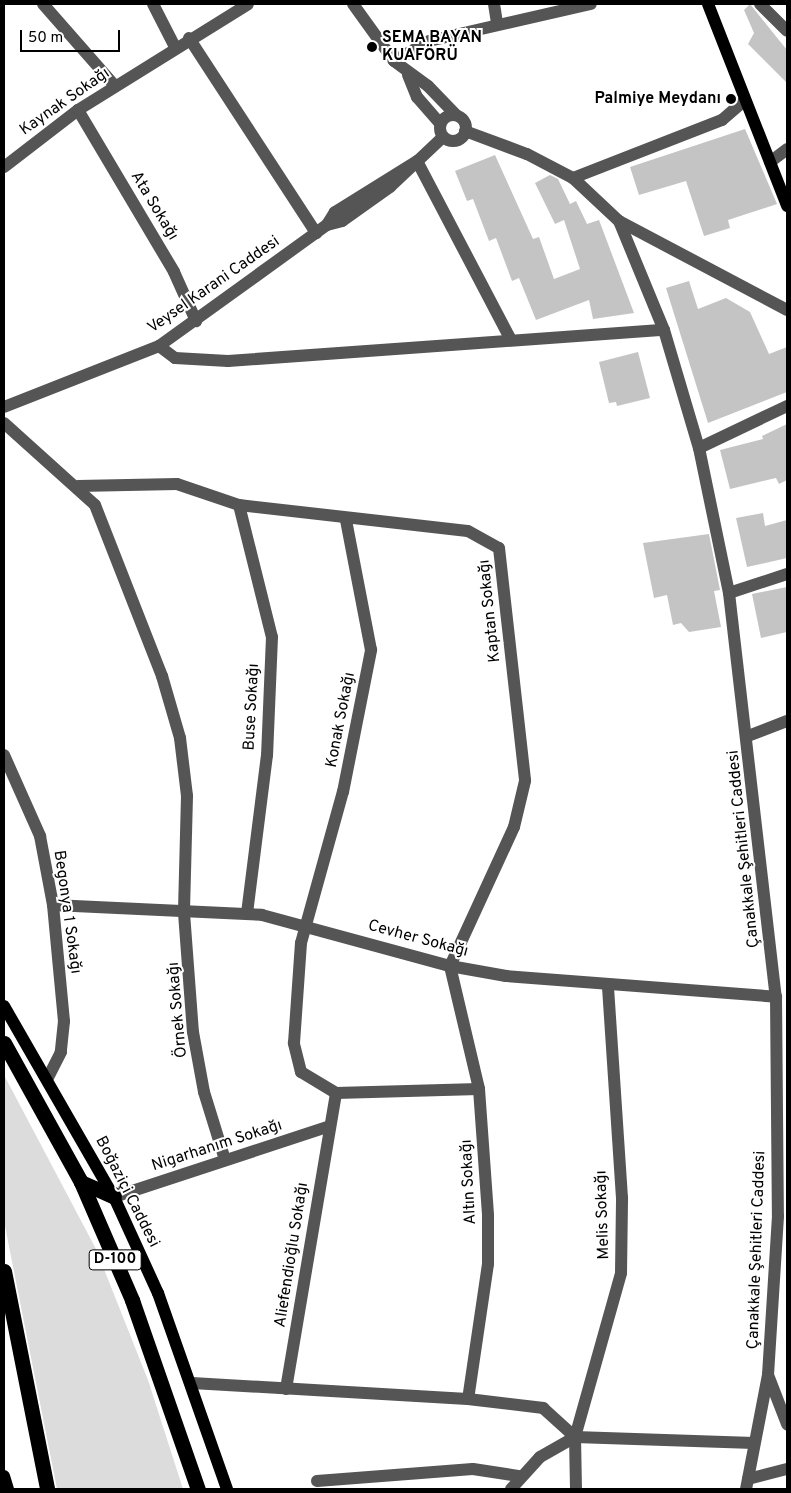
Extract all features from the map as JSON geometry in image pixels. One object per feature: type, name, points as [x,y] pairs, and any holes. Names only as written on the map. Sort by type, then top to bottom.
[{"type":"highway","name":"D-100","points":[[4,1043],[81,1182],[132,1300],[198,1489]]},
{"type":"highway","points":[[81,1182],[114,1197]]},
{"type":"highway","points":[[4,1271],[47,1489]]},
{"type":"main road","points":[[708,4],[742,102],[785,191],[787,206]]},
{"type":"main road","name":"Boğaziçi Caddesi","points":[[4,1006],[48,1077],[114,1197],[158,1293],[192,1383],[227,1489]]},
{"type":"main road","points":[[4,1476],[8,1489]]},
{"type":"street","points":[[43,4],[116,86]]},
{"type":"street","points":[[153,4],[175,47]]},
{"type":"street","name":"Kaynak Sokağı","points":[[4,167],[78,110],[189,38],[248,4]]},
{"type":"street","points":[[353,4],[394,61],[408,75],[428,86],[464,121],[466,131]]},
{"type":"street","points":[[494,4],[497,23]]},
{"type":"street","points":[[394,61],[429,41],[497,23],[591,4]]},
{"type":"street","points":[[760,4],[787,31]]},
{"type":"street","points":[[189,38],[316,233]]},
{"type":"street","points":[[408,75],[417,97],[440,123],[442,137],[456,141],[466,131]]},
{"type":"street","points":[[573,178],[722,120],[742,102]]},
{"type":"street","name":"Ata Sokağı","points":[[78,110],[174,272],[196,321]]},
{"type":"street","points":[[440,123],[456,115]]},
{"type":"street","points":[[466,131],[527,154],[573,178],[619,221],[787,310]]},
{"type":"street","name":"Veysel Karani Caddesi","points":[[4,408],[159,346],[327,225],[334,212],[416,161],[442,137]]},
{"type":"street","points":[[770,162],[787,149]]},
{"type":"street","points":[[416,161],[510,340]]},
{"type":"street","name":"Çanakkale Şehitleri Caddesi","points":[[619,221],[664,330],[699,448],[729,593],[748,736],[776,997],[782,1172],[768,1375],[747,1484]]},
{"type":"street","points":[[159,346],[175,358],[228,361],[664,330]]},
{"type":"street","points":[[699,448],[787,406]]},
{"type":"street","name":"Örnek Sokağı","points":[[4,423],[78,486],[104,528],[162,676],[180,738],[188,840],[184,913],[193,1032],[204,1092],[225,1160]]},
{"type":"street","name":"Kaptan Sokağı","points":[[78,486],[177,484],[239,505],[346,520],[468,531],[499,548],[524,781],[514,827],[450,966]]},
{"type":"street","name":"Buse Sokağı","points":[[239,505],[272,637],[266,755],[247,914]]},
{"type":"street","name":"Konak Sokağı","points":[[307,925],[343,792],[371,650],[346,520]]},
{"type":"street","points":[[729,593],[787,574]]},
{"type":"street","points":[[748,736],[787,721]]},
{"type":"street","name":"Begonya 1 Sokağı","points":[[4,755],[40,836],[53,905],[64,1021],[61,1052],[48,1077]]},
{"type":"street","name":"Cevher Sokağı","points":[[53,905],[184,913],[247,914],[307,925],[450,966],[608,986],[776,997]]},
{"type":"street","points":[[307,925],[301,943],[294,1043],[301,1072],[336,1093],[479,1089]]},
{"type":"street","name":"Altın Sokağı","points":[[450,966],[479,1089],[488,1264],[468,1399]]},
{"type":"street","name":"Melis Sokağı","points":[[576,1489],[575,1437],[621,1273],[622,1198],[608,986]]},
{"type":"street","points":[[776,997],[787,988]]},
{"type":"street","name":"Aliefendioğlu Sokağı","points":[[286,1389],[336,1093]]},
{"type":"street","name":"Nigarhanım Sokağı","points":[[114,1197],[330,1126]]},
{"type":"street","points":[[768,1375],[787,1421]]},
{"type":"street","points":[[192,1383],[468,1399],[543,1408],[575,1437]]},
{"type":"street","points":[[511,1489],[519,1476],[575,1437],[754,1443]]},
{"type":"street","points":[[317,1481],[473,1469],[519,1476]]},
{"type":"street","points":[[747,1484],[787,1469]]},
{"type":"shaded area","points":[[4,1075],[96,1249],[148,1380],[183,1489],[57,1489],[4,1221]]},
{"type":"building","points":[[750,4],[787,50],[787,83],[748,44],[754,33],[744,10]]},
{"type":"building","points":[[745,129],[777,204],[728,220],[730,228],[704,236],[686,181],[639,195],[630,167]]},
{"type":"building","points":[[495,155],[533,239],[539,237],[554,279],[580,269],[564,220],[555,224],[535,183],[550,175],[558,179],[570,204],[576,201],[587,224],[599,220],[634,313],[593,319],[589,300],[536,320],[519,278],[512,281],[496,238],[489,241],[473,199],[467,201],[455,171]]},
{"type":"building","points":[[689,281],[698,309],[726,298],[750,312],[769,354],[787,347],[787,392],[708,423],[666,288]]},
{"type":"building","points":[[638,352],[650,398],[617,406],[616,402],[609,403],[599,362]]},
{"type":"building","points":[[787,424],[787,480],[779,484],[776,478],[730,489],[720,450],[763,439],[762,436]]},
{"type":"building","points":[[763,513],[765,526],[787,520],[787,558],[747,567],[736,518]]},
{"type":"building","points":[[709,534],[720,590],[714,591],[721,627],[689,632],[681,623],[673,625],[667,595],[654,598],[643,543]]},
{"type":"building","points":[[787,587],[787,632],[761,638],[752,594]]},
{"type":"place","name":"SEMA BAYAN KUAFÖRÜ","points":[[372,47]]},
{"type":"place","name":"Palmiye Meydanı","points":[[731,99]]}]
